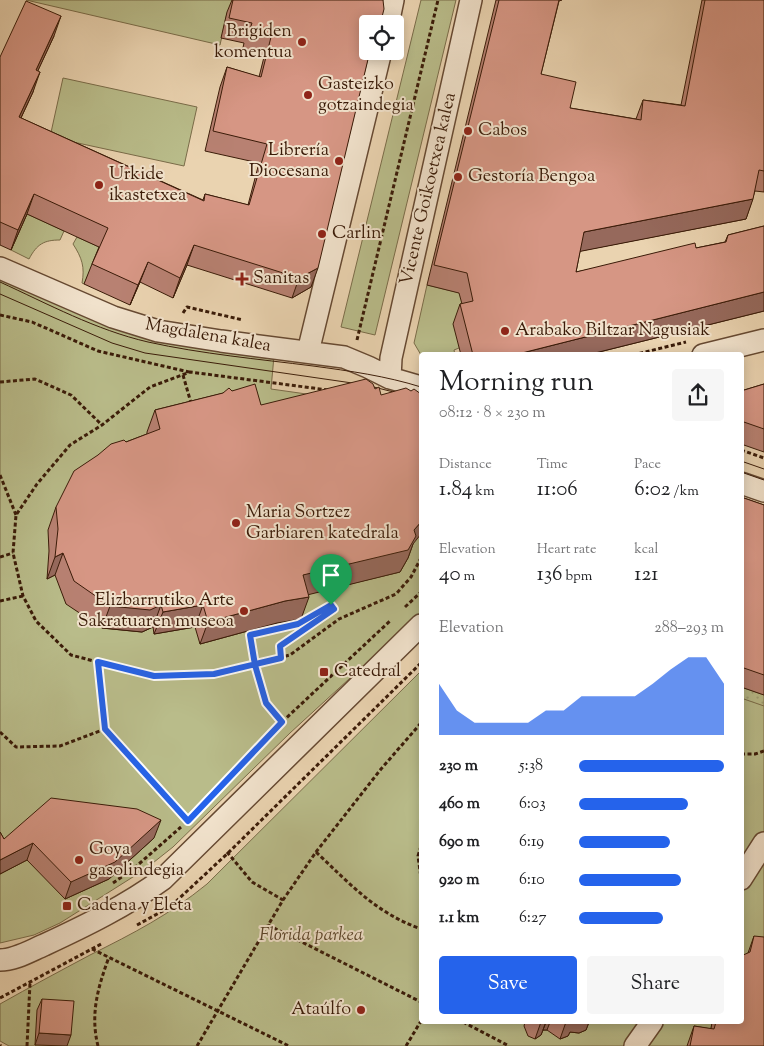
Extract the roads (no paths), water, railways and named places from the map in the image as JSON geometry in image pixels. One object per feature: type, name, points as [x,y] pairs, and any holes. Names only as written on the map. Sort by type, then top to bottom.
[{"type":"street","points":[[390,15],[393,0]]},
{"type":"street","name":"Vicente Goikoetxea kalea","points":[[390,378],[391,358],[472,0]]},
{"type":"street","points":[[308,352],[379,60]]},
{"type":"street","name":"Magdalena kalea","points":[[0,268],[113,317],[158,331],[344,357],[368,366],[390,378],[419,386]]},
{"type":"street","points":[[715,352],[764,340]]},
{"type":"street","points":[[744,484],[764,491]]},
{"type":"street","points":[[2,962],[78,930],[140,896],[163,879],[419,627]]},
{"type":"street","points":[[744,874],[764,843]]},
{"type":"street","points":[[635,1046],[651,1024]]},
{"type":"tram line","points":[[0,282],[91,324],[148,342],[209,353],[354,372],[419,386]]},
{"type":"tram line","points":[[0,294],[112,343],[145,353],[366,385],[419,398]]},
{"type":"tram line","points":[[744,462],[764,469]]},
{"type":"tram line","points":[[744,473],[764,480]]},
{"type":"place","name":"Brigiden komentua","points":[[302,42]]},
{"type":"place","name":"Gasteizko gotzaindegia","points":[[308,95]]},
{"type":"place","name":"Cabos","points":[[468,131]]},
{"type":"place","name":"Librería Diocesana","points":[[339,161]]},
{"type":"place","name":"Gestoría Bengoa","points":[[458,177]]},
{"type":"place","name":"Urkide ikastetxea","points":[[99,185]]},
{"type":"place","name":"Carlin","points":[[322,234]]},
{"type":"place","name":"Sanitas","points":[[242,279]]},
{"type":"place","name":"Arabako Biltzar Nagusiak","points":[[505,331]]},
{"type":"place","name":"Maria Sortzez Garbiaren katedrala","points":[[236,523]]},
{"type":"place","name":"Elizbarrutiko Arte Sakratuaren museoa","points":[[244,611]]},
{"type":"place","name":"Catedral","points":[[324,672]]},
{"type":"place","name":"Goya gasolindegia","points":[[79,860]]},
{"type":"place","name":"Cadena y Eleta","points":[[67,906]]},
{"type":"place","name":"Ataúlfo","points":[[361,1010]]},
{"type":"park label","name":"Florida parkea","points":[[311,936]]}]
